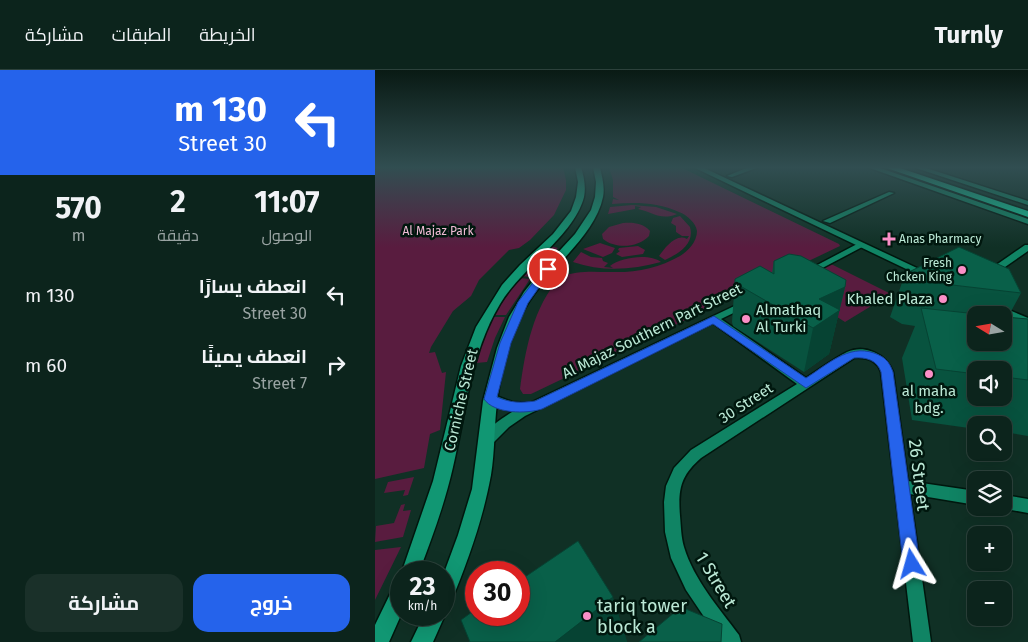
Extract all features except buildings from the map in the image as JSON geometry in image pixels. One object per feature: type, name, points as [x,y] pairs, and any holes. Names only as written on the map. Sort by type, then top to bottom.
[{"type":"highway","points":[[967,194],[1004,206],[1026,219]]},
{"type":"highway","points":[[988,194],[1028,208]]},
{"type":"main road","name":"Corniche Street","points":[[414,561],[436,501],[451,443],[467,365],[477,335],[503,291],[525,265],[560,231],[574,210],[579,194]]},
{"type":"main road","name":"Corniche Street","points":[[455,566],[471,523],[483,472],[491,399],[505,343],[523,302],[543,274],[577,238],[594,211],[599,194]]},
{"type":"main road","points":[[579,198],[583,201],[578,210],[579,213],[594,211]]},
{"type":"main road","points":[[378,642],[390,616]]},
{"type":"main road","points":[[422,642],[432,627]]},
{"type":"street","points":[[753,194],[862,245],[936,275],[770,194],[760,194]]},
{"type":"street","points":[[795,213],[801,212],[818,220],[827,221],[889,194]]},
{"type":"street","points":[[950,194],[1026,219]]},
{"type":"street","points":[[997,194],[1028,203]]},
{"type":"street","points":[[797,278],[862,245]]},
{"type":"street","points":[[979,281],[1028,247]]},
{"type":"street","name":"Al Majaz Southern Part Street","points":[[487,440],[512,418],[756,298]]},
{"type":"street","points":[[997,298],[1028,312]]},
{"type":"street","points":[[987,306],[982,301],[993,306]]},
{"type":"street","points":[[1013,315],[1028,322]]},
{"type":"street","points":[[714,319],[806,384]]},
{"type":"street","name":"30 Street","points":[[696,454],[851,355],[857,353],[869,354],[884,363],[887,372]]},
{"type":"street","name":"26 Street","points":[[887,372],[922,642]]},
{"type":"street","name":"Al Majaz Southern Part Street","points":[[491,399],[511,407],[537,406]]},
{"type":"street","name":"1 Street","points":[[696,454],[681,468],[673,481],[671,497],[675,546],[691,581],[732,642]]},
{"type":"street","points":[[901,486],[967,497]]},
{"type":"street","points":[[1012,503],[1028,506]]},
{"type":"green space","name":"Al Majaz Park","points":[[375,194],[564,194],[554,215],[530,240],[519,248],[509,250],[479,280],[471,296],[453,311],[431,347],[429,353],[435,352],[442,373],[446,372],[440,430],[430,434],[424,468],[375,479]]},
{"type":"green space","points":[[613,194],[735,194],[840,246],[531,394],[523,394],[520,389],[532,330],[543,301],[561,277],[579,272],[629,272],[655,267],[683,254],[689,249],[697,235],[693,222],[679,212],[663,206],[629,203],[612,204],[613,199],[619,200],[613,197]]},
{"type":"green space","points":[[632,205],[656,207],[677,214],[666,217],[638,209],[641,207],[635,206],[635,209],[608,214],[610,207]]},
{"type":"green space","points":[[680,216],[690,227],[690,238],[684,248],[665,260],[659,256],[668,246],[679,238],[687,239],[689,236],[682,236],[676,232],[676,226],[671,223],[673,218]]},
{"type":"green space","points":[[623,223],[634,223],[644,226],[650,231],[649,236],[639,243],[626,246],[620,246],[603,239],[602,234],[609,227]]},
{"type":"green space","points":[[600,243],[615,248],[612,253],[603,257],[583,249]]},
{"type":"green space","points":[[550,246],[558,248],[531,277],[521,276]]},
{"type":"green space","points":[[638,246],[645,250],[643,254],[622,257],[616,254],[620,251],[618,250],[619,248]]},
{"type":"green space","points":[[581,252],[591,257],[602,258],[603,261],[608,263],[604,267],[613,268],[610,266],[621,260],[635,257],[656,259],[661,262],[639,267],[606,269],[573,262]]},
{"type":"green space","points":[[831,264],[891,294],[845,322],[792,288]]},
{"type":"green space","points":[[519,278],[530,279],[506,315],[494,315]]},
{"type":"green space","points":[[493,317],[505,317],[487,362],[476,363],[481,344]]},
{"type":"green space","points":[[414,477],[408,495],[403,496],[405,490],[384,493],[388,482]]},
{"type":"green space","points":[[405,504],[403,511],[411,510],[403,537],[375,542],[376,526],[394,523],[401,505]]},
{"type":"green space","points":[[401,547],[394,561],[390,561],[390,569],[375,600],[375,550]]},
{"type":"place","name":"Anas Pharmacy","points":[[889,239]]},
{"type":"place","name":"Fresh Chcken King","points":[[962,270]]},
{"type":"place","name":"Khaled Plaza","points":[[943,299]]},
{"type":"place","name":"Almathaq Al Turki","points":[[746,319]]},
{"type":"place","name":"al maha bdg.","points":[[929,374]]},
{"type":"place","name":"tariq tower block a","points":[[587,616]]},
{"type":"route","points":[[548,269],[523,302],[510,328],[496,375],[491,399],[511,407],[537,406],[714,319],[806,384],[857,353],[875,356],[884,363],[887,372],[912,564]]}]
